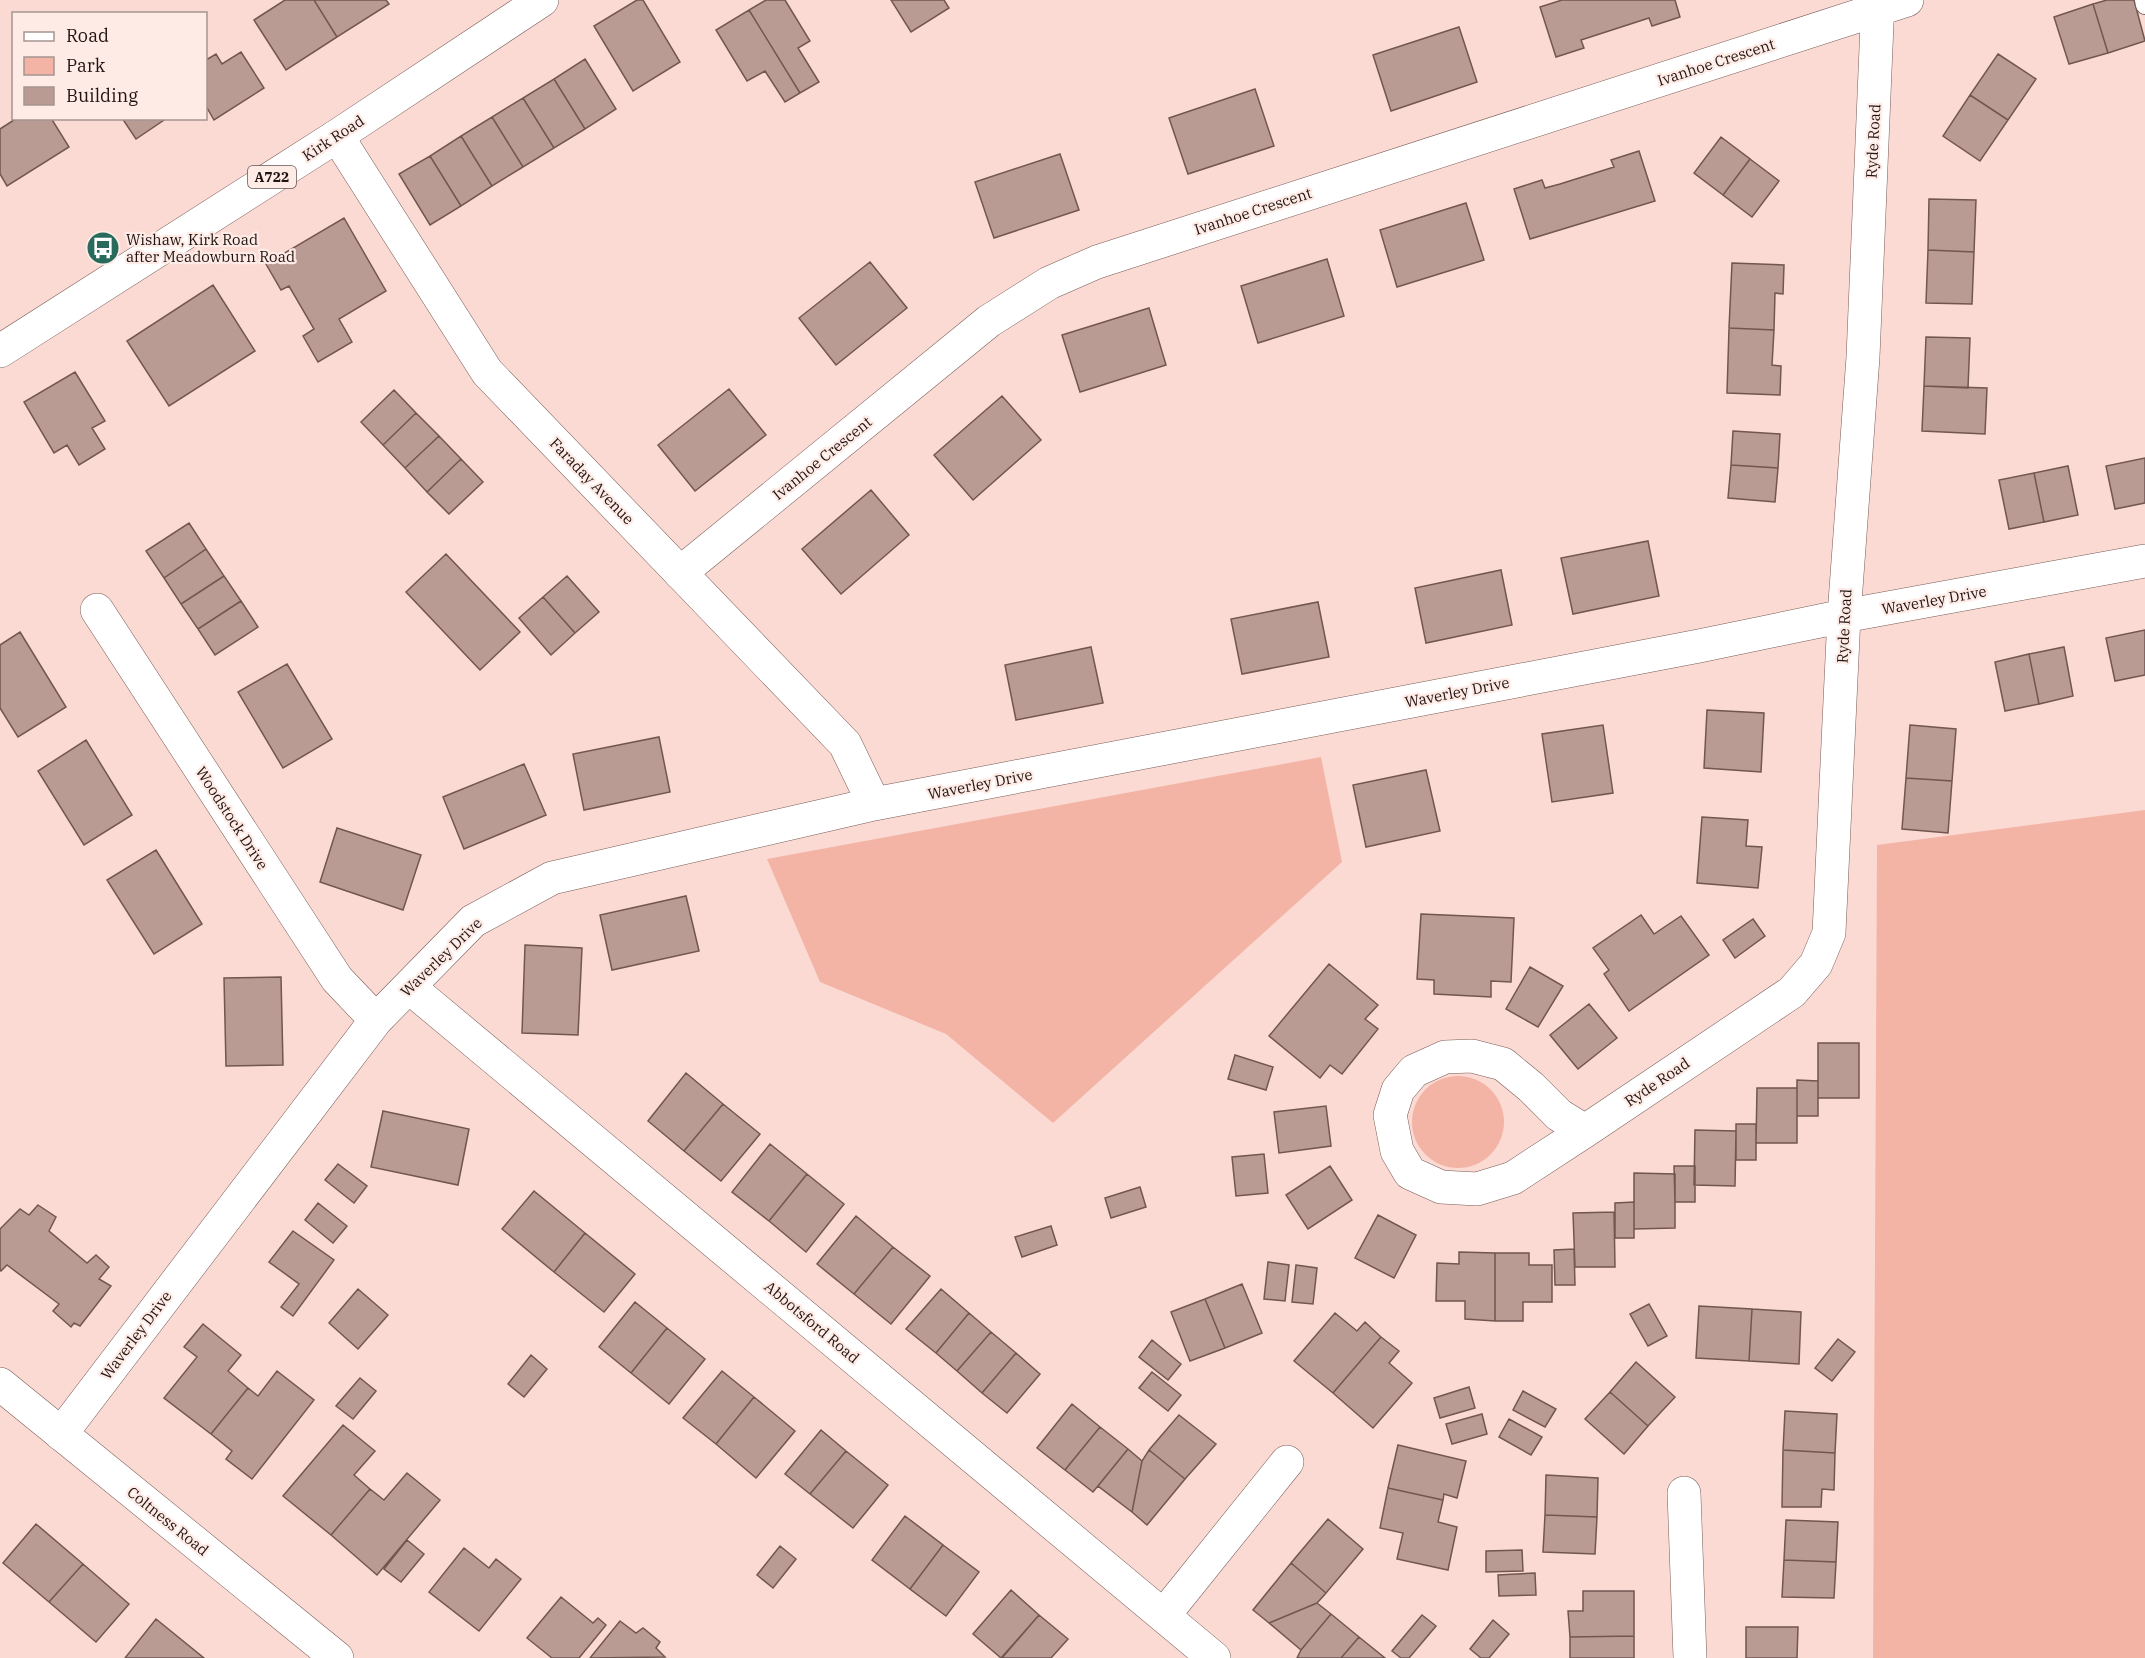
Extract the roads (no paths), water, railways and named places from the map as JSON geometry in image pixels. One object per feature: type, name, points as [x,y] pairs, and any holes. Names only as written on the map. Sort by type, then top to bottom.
[{"type":"street","name":"Kirk Road","points":[[0,351],[337,136],[541,0]]},
{"type":"street","name":"Ivanhoe Crescent","points":[[680,573],[989,321],[1049,283],[1097,262],[1888,3]]},
{"type":"street","name":"Ryde Road","points":[[1585,1131],[1559,1115],[1531,1087],[1503,1064],[1472,1056],[1445,1058],[1414,1071],[1398,1090],[1390,1115],[1398,1151],[1410,1173],[1441,1187],[1477,1190],[1513,1178],[1585,1131],[1792,992],[1816,964],[1829,933],[1844,616],[1888,3]]},
{"type":"street","name":"Faraday Avenue","points":[[337,136],[487,372],[845,744],[874,804]]},
{"type":"street","name":"Waverley Drive","points":[[61,1434],[376,1020],[473,921],[552,878],[874,804],[1844,616],[2145,561]]},
{"type":"street","name":"Woodstock Drive","points":[[97,610],[337,979],[376,1020]]},
{"type":"street","name":"Abbotsford Road","points":[[409,987],[1214,1658]]},
{"type":"street","name":"Coltness Road","points":[[0,1384],[337,1658]]},
{"type":"street","points":[[1164,1616],[1287,1462]]},
{"type":"street","points":[[1684,1493],[1690,1658]]},
{"type":"lane","points":[[2144,0],[2145,5]]},
{"type":"place","name":"Wishaw, Kirk Road after Meadowburn Road","points":[[103,248]]}]
